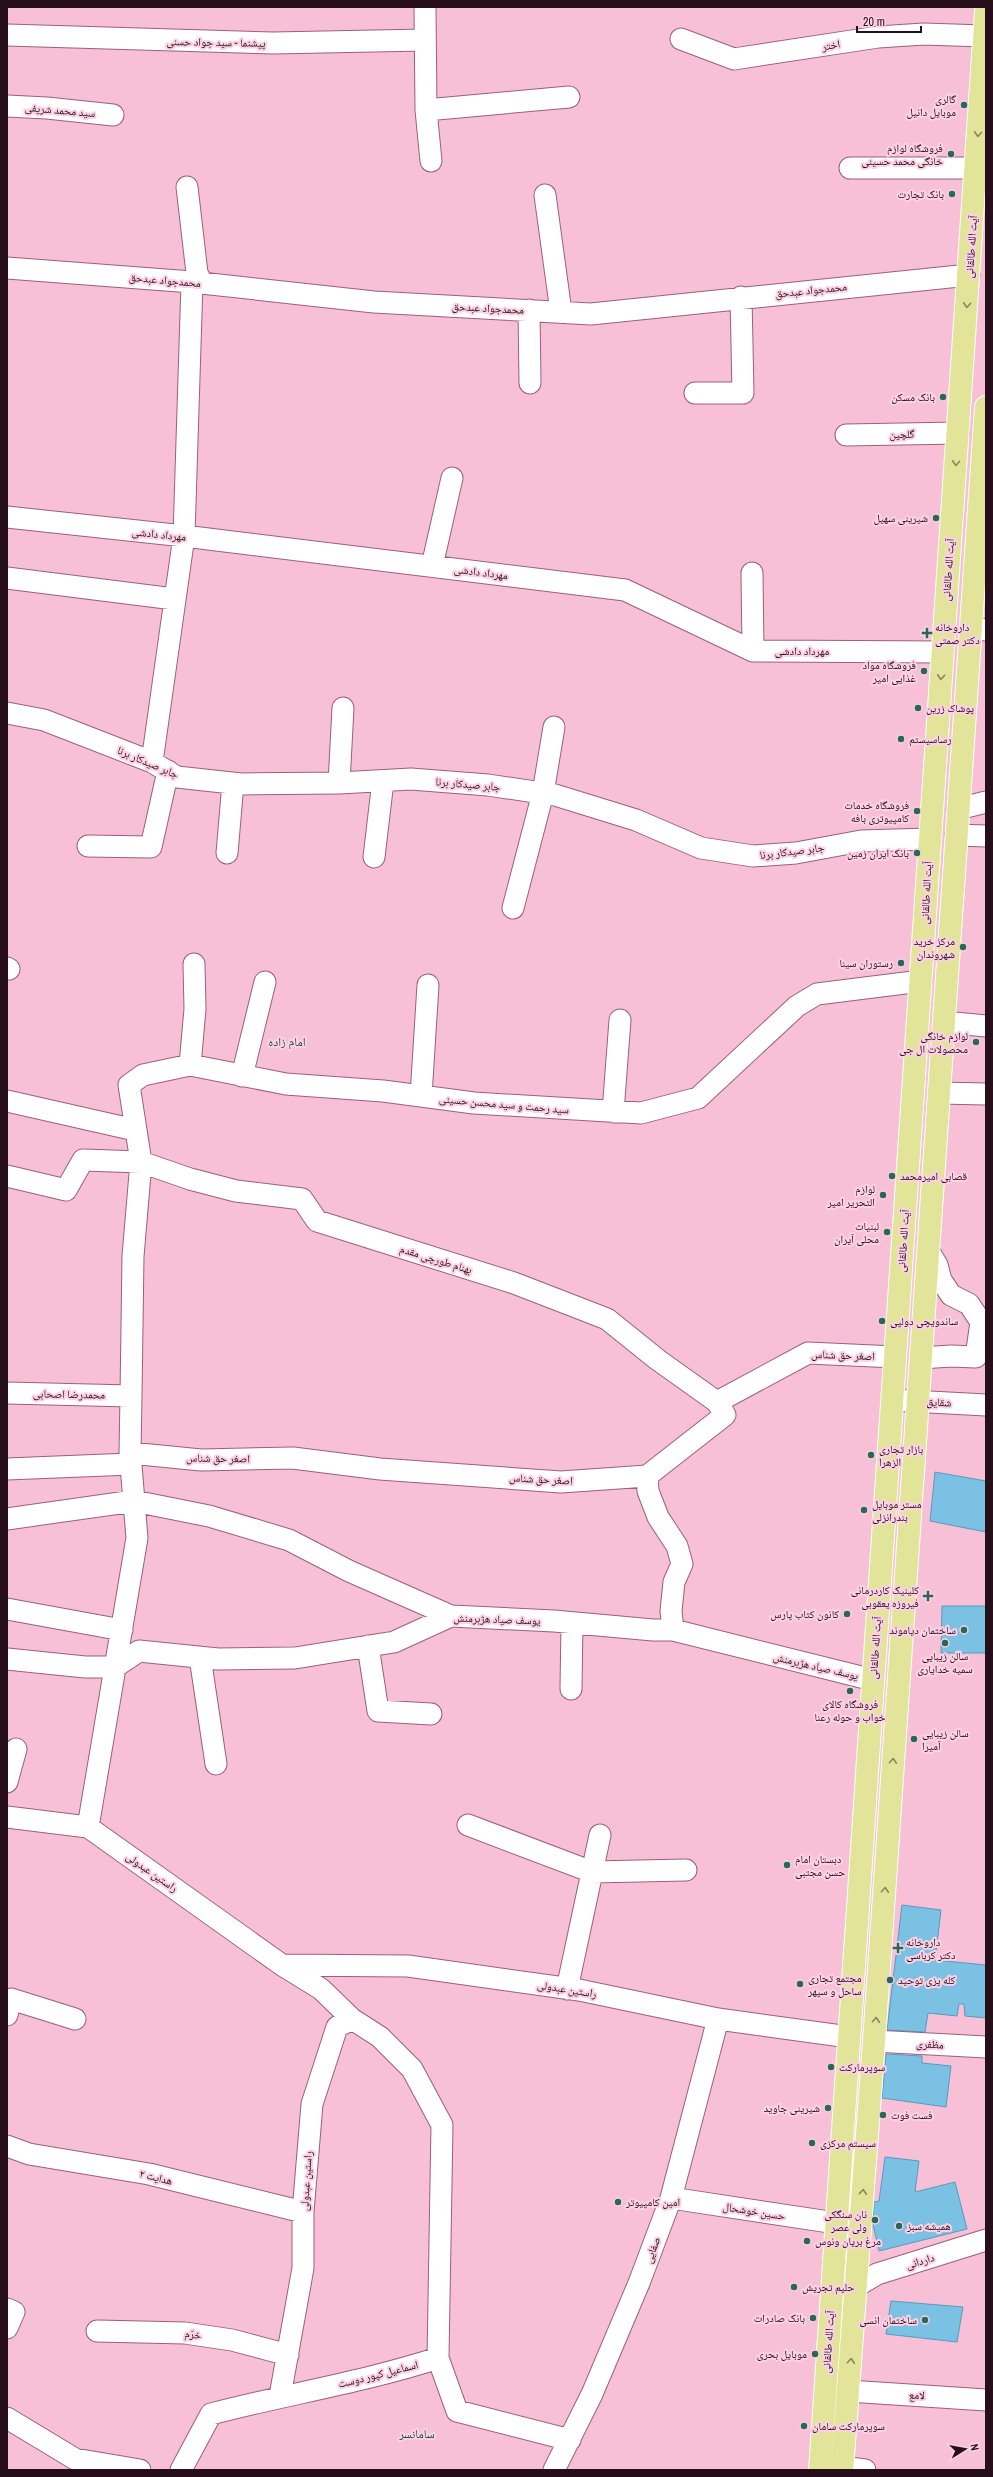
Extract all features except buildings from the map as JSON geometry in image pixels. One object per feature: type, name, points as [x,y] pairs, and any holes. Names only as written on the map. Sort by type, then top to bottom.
[{"type":"main road","name":"آیت الله طالقانی","points":[[820,2470],[986,11]]},
{"type":"main road","points":[[842,2468],[857,2286],[956,835],[978,629],[986,407]]},
{"type":"main road","points":[[944,624],[978,629]]},
{"type":"main road","points":[[895,1357],[921,1358]]},
{"type":"street","points":[[425,7],[426,110],[431,162]]},
{"type":"street","name":"اختر","points":[[681,39],[734,59],[878,37],[924,34],[984,36]]},
{"type":"street","name":"پیشنما - سید جواد حسنی","points":[[7,35],[273,43],[425,40]]},
{"type":"street","points":[[426,110],[569,97]]},
{"type":"street","name":"سید محمد شریفی","points":[[7,106],[47,108],[113,115]]},
{"type":"street","points":[[850,168],[976,168]]},
{"type":"street","points":[[88,846],[151,847],[160,767],[174,599],[184,536],[198,273],[187,186]]},
{"type":"street","points":[[545,196],[562,312]]},
{"type":"street","name":"محمدجواد عبدحق","points":[[7,268],[197,283],[374,302],[592,314],[741,297],[969,275]]},
{"type":"street","points":[[695,393],[743,393],[741,297]]},
{"type":"street","points":[[529,310],[530,383]]},
{"type":"street","name":"گلچین","points":[[846,435],[958,433]]},
{"type":"street","points":[[432,566],[452,478]]},
{"type":"street","name":"مهرداد دادشی","points":[[7,517],[184,536],[625,590],[753,651],[943,652]]},
{"type":"street","points":[[752,573],[753,651]]},
{"type":"street","points":[[7,578],[174,599]]},
{"type":"street","points":[[338,783],[343,708]]},
{"type":"street","name":"جابر صیدکار برنا","points":[[7,713],[44,720],[160,767],[177,776],[233,783],[338,783],[411,779],[480,784],[543,793],[636,820],[701,848],[753,856],[796,853],[861,841],[929,839]]},
{"type":"street","points":[[513,908],[543,793],[554,727]]},
{"type":"street","points":[[374,857],[382,781]]},
{"type":"street","points":[[227,853],[233,783]]},
{"type":"street","points":[[958,809],[986,802]]},
{"type":"street","points":[[956,835],[986,836]]},
{"type":"street","points":[[190,1066],[195,1009],[194,964]]},
{"type":"street","name":"سید رحمت و سید محسن حسینی","points":[[88,1827],[137,1538],[131,1458],[131,1396],[133,1256],[141,1162],[129,1085],[143,1075],[190,1066],[286,1084],[383,1091],[474,1103],[641,1113],[698,1098],[797,1006],[817,994],[921,981]]},
{"type":"street","points":[[242,1076],[265,982]]},
{"type":"street","points":[[421,1096],[428,985]]},
{"type":"street","points":[[612,1112],[620,1020]]},
{"type":"street","points":[[944,1022],[986,1026]]},
{"type":"street","points":[[939,1093],[986,1094]]},
{"type":"street","points":[[7,1101],[135,1130]]},
{"type":"street","points":[[7,1178],[66,1190],[83,1160],[141,1162]]},
{"type":"street","name":"بهنام طورچی مقدم","points":[[141,1162],[190,1179],[236,1191],[302,1198],[317,1221],[514,1282],[607,1319],[658,1360],[717,1402]]},
{"type":"street","points":[[921,1358],[951,1356],[976,1357],[981,1322],[969,1304],[951,1295],[940,1280],[937,1265],[928,1250]]},
{"type":"street","name":"اصغر حق شناس","points":[[717,1402],[808,1353],[895,1357]]},
{"type":"street","name":"محمدرضا اصحابی","points":[[7,1393],[131,1396]]},
{"type":"street","name":"شقایق","points":[[892,1400],[986,1405]]},
{"type":"street","points":[[673,1630],[671,1611],[674,1582],[682,1564],[676,1546],[658,1518],[648,1491],[647,1476],[725,1415],[717,1402]]},
{"type":"street","name":"اصغر حق شناس","points":[[7,1469],[131,1458],[201,1460],[293,1458],[380,1469],[561,1482],[647,1476]]},
{"type":"street","points":[[7,1519],[134,1501],[209,1516],[289,1540],[349,1571],[451,1616]]},
{"type":"street","points":[[7,1609],[122,1630]]},
{"type":"street","name":"یوسف صیاد هژبرمنش","points":[[116,1667],[139,1650],[218,1659],[295,1658],[394,1642],[451,1616],[572,1623],[652,1630],[673,1630],[873,1680]]},
{"type":"street","points":[[571,1689],[572,1623]]},
{"type":"street","points":[[368,1646],[378,1711],[431,1714]]},
{"type":"street","points":[[200,1657],[216,1764]]},
{"type":"street","points":[[7,1658],[85,1668],[116,1667]]},
{"type":"street","points":[[7,1782],[16,1750]]},
{"type":"street","name":"راستین عبدولی","points":[[7,1817],[88,1827],[282,1965],[321,1989],[352,2019],[337,2026],[312,2104],[303,2212],[302,2268],[280,2396]]},
{"type":"street","points":[[468,1826],[592,1872],[686,1870]]},
{"type":"street","points":[[567,1989],[600,1835]]},
{"type":"street","name":"راستین عبدولی","points":[[282,1965],[408,1966],[567,1989],[718,2019],[849,2037]]},
{"type":"street","points":[[7,2015],[11,1999],[75,2019]]},
{"type":"street","points":[[352,2019],[380,2037],[412,2069],[442,2125],[438,2358],[457,2411],[570,2440]]},
{"type":"street","name":"صفایی","points":[[554,2470],[570,2440],[640,2283],[671,2198],[718,2019]]},
{"type":"street","name":"مظفری","points":[[874,2041],[986,2047]]},
{"type":"street","name":"هدایت ۲","points":[[7,2146],[29,2154],[149,2174],[303,2212]]},
{"type":"street","name":"حسین خوشحال","points":[[671,2198],[836,2223]]},
{"type":"street","name":"داردانی","points":[[857,2286],[877,2274],[986,2240]]},
{"type":"street","points":[[7,2309],[14,2312],[7,2328]]},
{"type":"street","name":"خرّم","points":[[97,2331],[185,2333],[232,2340],[288,2355]]},
{"type":"street","name":"اسماعیل کپور دوست","points":[[181,2470],[211,2414],[280,2396],[390,2373],[438,2358]]},
{"type":"street","name":"لامع","points":[[848,2391],[986,2400]]},
{"type":"street","points":[[7,2418],[75,2458],[140,2470]]},
{"type":"street","points":[[842,2468],[866,2470]]},
{"type":"place","name":"گالری موبایل دانیل","points":[[964,105]]},
{"type":"place","name":"فروشگاه لوازم خانگی محمد حسینی","points":[[951,154]]},
{"type":"place","name":"بانک تجارت","points":[[952,194]]},
{"type":"place","name":"بانک مسکن","points":[[943,397]]},
{"type":"place","name":"شیرینی سهیل","points":[[936,518]]},
{"type":"place","name":"داروخانه دکتر صمتی","points":[[927,633]]},
{"type":"place","name":"فروشگاه مواد غذایی امیر","points":[[924,671]]},
{"type":"place","name":"پوشاک زرین","points":[[918,708]]},
{"type":"place","name":"رساسیستم","points":[[901,739]]},
{"type":"place","name":"فروشگاه خدمات کامپیوتری بافه","points":[[917,811]]},
{"type":"place","name":"بانک ایران زمین","points":[[917,853]]},
{"type":"place","name":"مرکز خرید شهروندان","points":[[963,947]]},
{"type":"place","name":"رستوران سینا","points":[[901,963]]},
{"type":"place","name":"لوازم خانگی محصولات ال جی","points":[[976,1042]]},
{"type":"place","name":"قصابی امیرمحمد","points":[[892,1176]]},
{"type":"place","name":"لوازم التحریر امیر","points":[[883,1195]]},
{"type":"place","name":"لبنیات محلی آیران","points":[[887,1232]]},
{"type":"place","name":"ساندویچی دولپی","points":[[882,1321]]},
{"type":"place","name":"بازار تجاری الزهرا","points":[[871,1455]]},
{"type":"place","name":"مستر موبایل بندرانزلی","points":[[864,1510]]},
{"type":"place","name":"کلینیک کاردرمانی فیروزه یعقوبی","points":[[928,1596]]},
{"type":"place","name":"کانون کتاب پارس","points":[[847,1614]]},
{"type":"place","name":"ساختمان دیاموند","points":[[964,1630]]},
{"type":"place","name":"سالن زیبایی سمیه خدایاری","points":[[945,1643]]},
{"type":"place","name":"فروشگاه کالای خواب و حوله رعنا","points":[[850,1691]]},
{"type":"place","name":"سالن زیبایی آمیرا","points":[[914,1739]]},
{"type":"place","name":"دبستان امام حسن مجتبی","points":[[787,1865]]},
{"type":"place","name":"داروخانه دکتر کرباسی","points":[[898,1948]]},
{"type":"place","name":"کله پزی توحید","points":[[890,1980]]},
{"type":"place","name":"مجتمع تجاری ساحل و سپهر","points":[[800,1984]]},
{"type":"place","name":"سوپرمارکت","points":[[831,2067]]},
{"type":"place","name":"شیرینی جاوید","points":[[828,2108]]},
{"type":"place","name":"فست فوت","points":[[883,2115]]},
{"type":"place","name":"سیستم مرکزی","points":[[812,2143]]},
{"type":"place","name":"امین کامپیوتر","points":[[618,2202]]},
{"type":"place","name":"نان سنگکی ولی عصر","points":[[875,2220]]},
{"type":"place","name":"همیشه سبز","points":[[899,2226]]},
{"type":"place","name":"مرغ بریان ونوس","points":[[807,2241]]},
{"type":"place","name":"حلیم تجریش","points":[[794,2287]]},
{"type":"place","name":"بانک صادرات","points":[[813,2318]]},
{"type":"place","name":"ساختمان انسی","points":[[925,2320]]},
{"type":"place","name":"موبایل بحری","points":[[815,2354]]},
{"type":"place","name":"سوپرمارکت سامان","points":[[804,2426]]},
{"type":"district","name":"امام زاده","points":[[287,1042]]},
{"type":"district","name":"سامانسر","points":[[417,2434]]}]
